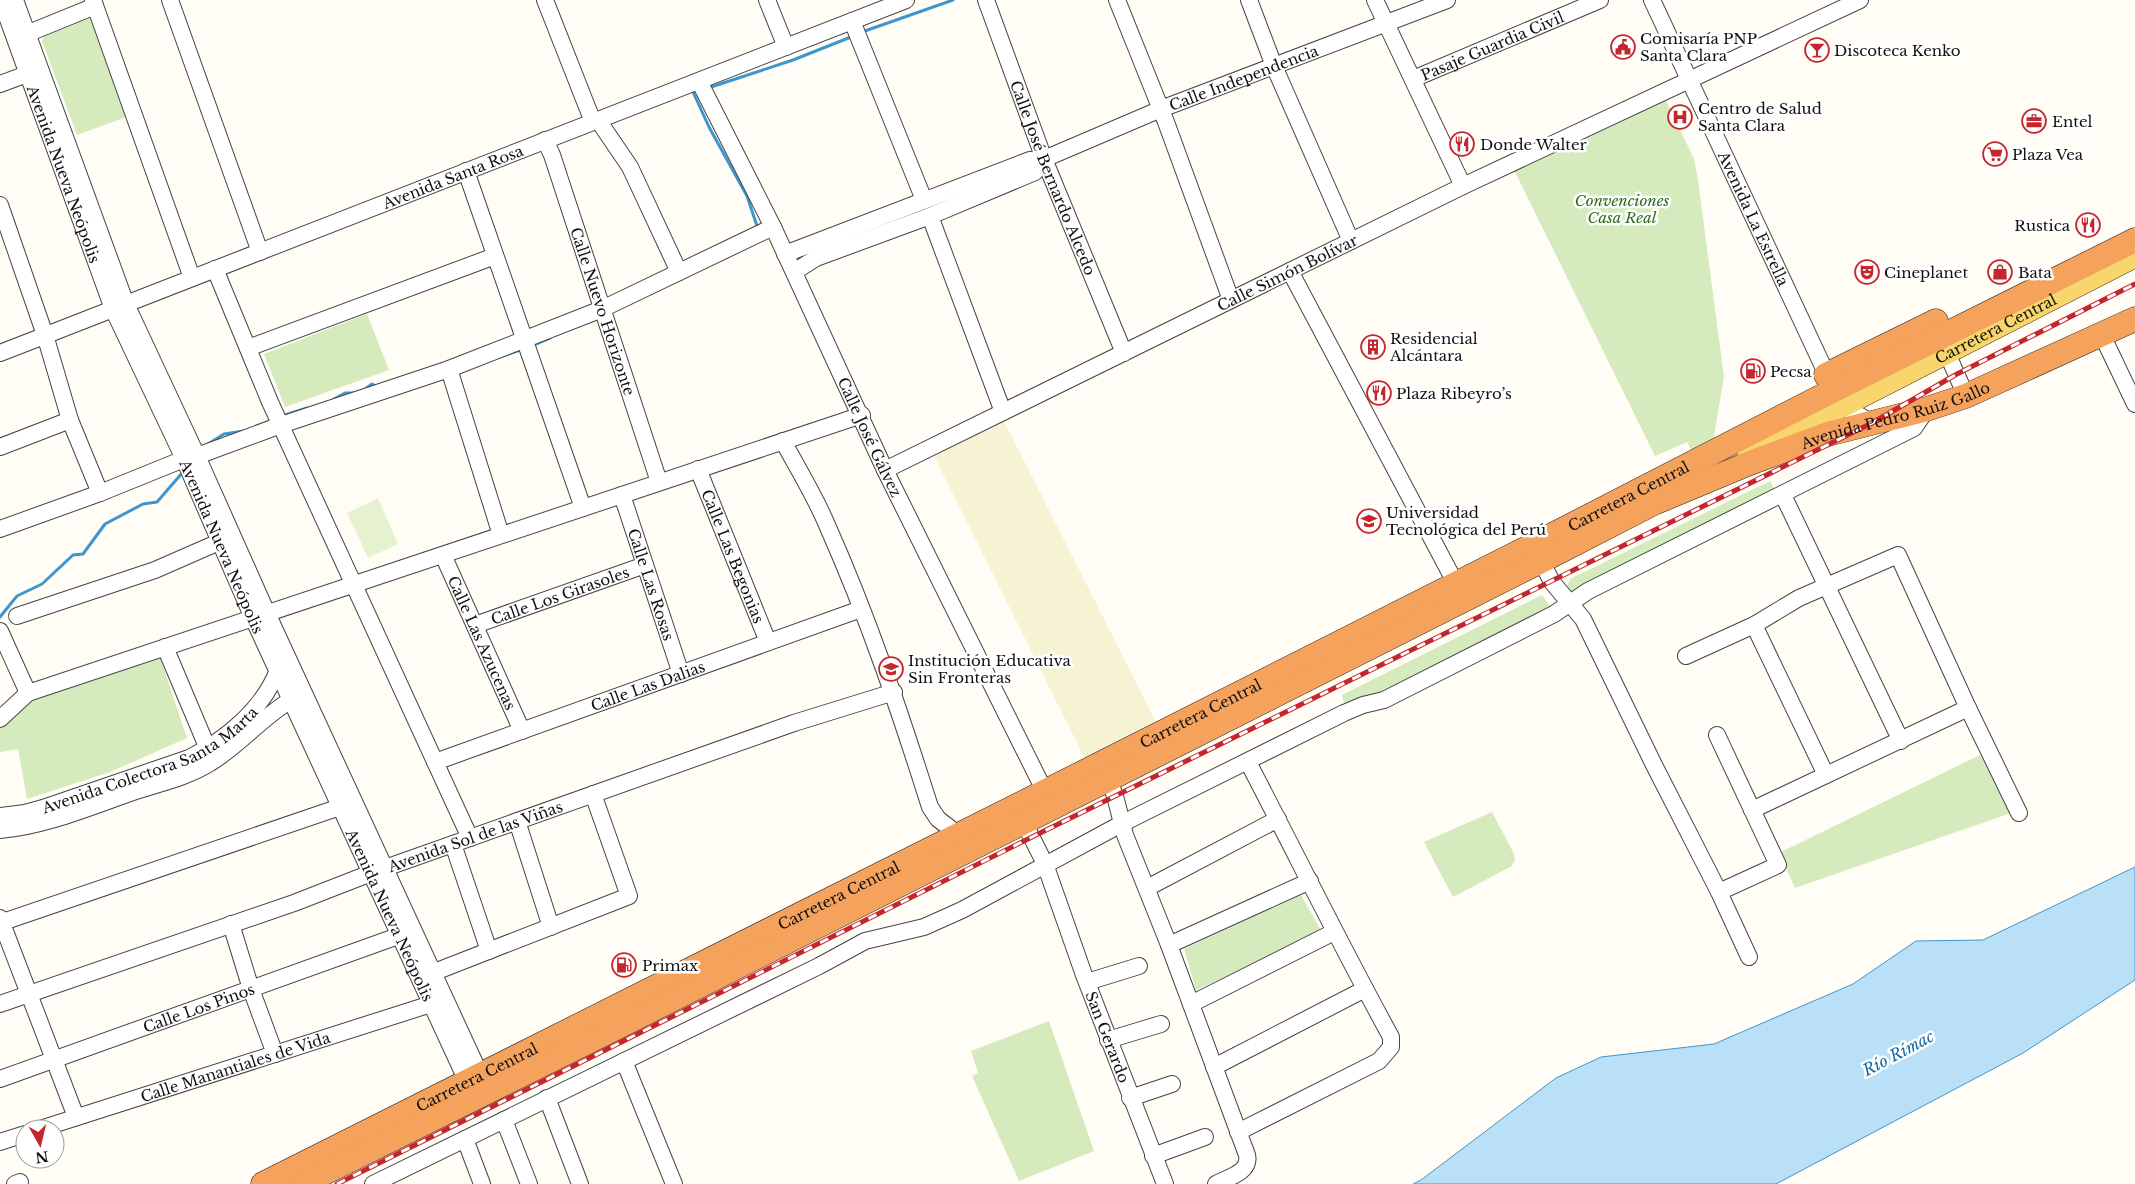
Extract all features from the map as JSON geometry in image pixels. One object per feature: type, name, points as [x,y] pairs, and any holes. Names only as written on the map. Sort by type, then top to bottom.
[{"type":"highway","name":"Carretera Central","points":[[263,1184],[477,1087],[1284,681],[1537,553],[1834,390],[2135,240]]},
{"type":"highway","name":"Avenida Pedro Ruiz Gallo","points":[[1654,503],[1785,449],[1828,434],[1927,409],[1966,396],[2135,319]]},
{"type":"highway","name":"Carretera Central","points":[[1284,681],[1456,584],[1537,553],[1654,503]]},
{"type":"highway","name":"Carretera Central","points":[[302,1184],[477,1087],[959,835],[1020,814],[1045,792],[1105,771]]},
{"type":"main road","name":"Carretera Central","points":[[1654,503],[1834,390],[1947,353],[2135,257]]},
{"type":"street","name":"Avenida Nueva Neópolis","points":[[0,0],[14,11],[120,306],[377,871],[398,936],[431,1004],[477,1087]]},
{"type":"street","points":[[170,0],[260,252]]},
{"type":"street","points":[[545,0],[596,121],[630,167],[679,272]]},
{"type":"street","points":[[767,0],[786,47]]},
{"type":"street","name":"Avenida Santa Rosa","points":[[0,353],[852,21],[875,6],[906,0]]},
{"type":"street","name":"Calle José Bernardo Alcedo","points":[[986,0],[1044,159],[1124,353]]},
{"type":"street","points":[[1117,0],[1161,109],[1231,300]]},
{"type":"street","points":[[1249,0],[1274,66],[1351,241]]},
{"type":"street","points":[[1375,0],[1463,186]]},
{"type":"street","name":"Calle Independencia","points":[[785,254],[813,252],[927,208],[1030,160],[1044,159],[1161,109],[1447,0]]},
{"type":"street","name":"Pasaje Guardia Civil","points":[[1413,79],[1600,0]]},
{"type":"street","name":"Avenida La Estrella","points":[[1652,0],[1834,390]]},
{"type":"street","name":"Calle Simón Bolívar","points":[[885,470],[1463,186],[1860,0]]},
{"type":"street","points":[[22,36],[94,3],[192,278]]},
{"type":"street","points":[[852,21],[927,208],[1004,412]]},
{"type":"street","points":[[0,84],[35,71]]},
{"type":"street","name":"Calle José Gálvez","points":[[699,81],[773,227],[862,415],[885,470],[1045,792]]},
{"type":"street","name":"Calle Nuevo Horizonte","points":[[546,140],[659,482]]},
{"type":"street","points":[[466,171],[583,508]]},
{"type":"street","points":[[0,204],[46,335],[70,420],[100,494]]},
{"type":"street","points":[[0,529],[100,494],[190,458],[281,425],[449,369],[602,309],[773,227]]},
{"type":"street","name":"Calle Independencia","points":[[794,272],[813,252]]},
{"type":"street","points":[[248,348],[495,256]]},
{"type":"street","points":[[215,269],[281,425],[470,838]]},
{"type":"street","points":[[1290,271],[1456,584]]},
{"type":"street","points":[[2102,335],[2135,404]]},
{"type":"street","points":[[1947,353],[1966,396]]},
{"type":"street","points":[[449,369],[501,535]]},
{"type":"street","points":[[1834,390],[1872,423]]},
{"type":"street","points":[[375,1184],[819,966],[865,941],[924,927],[962,910],[1123,823],[1344,713],[1363,705],[1384,700],[1554,614],[1596,586],[1783,495],[1914,428],[1927,409]]},
{"type":"street","points":[[0,719],[28,693],[862,415]]},
{"type":"street","points":[[0,447],[70,420]]},
{"type":"street","points":[[783,441],[827,524],[894,692],[930,807],[938,819],[959,835]]},
{"type":"street","name":"Avenida Nueva Neópolis","points":[[190,458],[220,542],[260,616],[278,670],[340,807],[432,973],[477,1087]]},
{"type":"street","name":"Calle Las Begonias","points":[[698,469],[768,642]]},
{"type":"street","name":"Calle Las Rosas","points":[[622,495],[681,674]]},
{"type":"street","points":[[1783,495],[1828,585],[1901,741]]},
{"type":"street","points":[[17,616],[155,570],[220,542]]},
{"type":"street","points":[[1537,553],[1552,582],[1583,619],[1749,957]]},
{"type":"street","name":"Calle Las Azucenas","points":[[443,554],[522,731]]},
{"type":"street","points":[[1686,656],[1754,625],[1799,598],[1898,555],[1968,708],[2019,813]]},
{"type":"street","name":"Calle Los Girasoles","points":[[475,625],[645,565]]},
{"type":"street","name":"Calle Las Dalias","points":[[435,762],[861,609]]},
{"type":"street","points":[[1754,625],[1826,776]]},
{"type":"street","points":[[0,631],[28,693]]},
{"type":"street","points":[[164,647],[208,749]]},
{"type":"street","name":"Avenida Colectora Santa Marta","points":[[0,816],[25,813],[44,808],[189,758],[208,749],[232,731],[262,700],[272,687],[278,670]]},
{"type":"street","name":"Avenida Sol de las Viñas","points":[[0,1004],[294,903],[377,871],[794,723],[894,692]]},
{"type":"street","name":"Avenida Colectora Santa Marta","points":[[0,830],[24,828],[180,776],[209,764],[244,739],[282,706],[292,700]]},
{"type":"street","points":[[1752,810],[1968,708]]},
{"type":"street","points":[[1717,735],[1778,865],[1718,892]]},
{"type":"street","points":[[1238,1132],[1378,1061],[1391,1047],[1391,1037],[1334,932],[1310,881],[1248,762]]},
{"type":"street","points":[[1105,771],[1123,823],[1125,835],[1169,945],[1248,1162],[1245,1169],[1216,1184]]},
{"type":"street","points":[[432,973],[629,896],[593,794]]},
{"type":"street","points":[[76,1117],[1,921],[340,807]]},
{"type":"street","name":"San Gerardo","points":[[1020,814],[1045,864],[1086,982],[1165,1184]]},
{"type":"street","points":[[1147,888],[1278,819]]},
{"type":"street","points":[[517,821],[551,927]]},
{"type":"street","points":[[453,844],[489,951]]},
{"type":"street","points":[[1169,945],[1310,881]]},
{"type":"street","points":[[231,924],[251,989],[275,1054]]},
{"type":"street","points":[[1191,1004],[1334,932]]},
{"type":"street","name":"Calle Los Pinos","points":[[0,1079],[398,936]]},
{"type":"street","points":[[1086,982],[1139,966]]},
{"type":"street","points":[[1214,1067],[1365,989]]},
{"type":"street","name":"Calle Manantiales de Vida","points":[[65,1121],[431,1004]]},
{"type":"street","points":[[1108,1040],[1160,1024]]},
{"type":"street","points":[[624,1061],[674,1184]]},
{"type":"street","points":[[1130,1098],[1172,1084]]},
{"type":"street","points":[[547,1098],[580,1184]]},
{"type":"street","points":[[504,1120],[529,1184]]},
{"type":"street","points":[[0,1142],[15,1137]]},
{"type":"street","points":[[1153,1156],[1205,1137]]},
{"type":"street","points":[[465,1139],[482,1184]]},
{"type":"shaded area","points":[[1003,419],[1157,724],[1086,761],[934,456]]},
{"type":"green space","points":[[91,15],[129,116],[77,135],[42,41],[44,35]]},
{"type":"green space","name":"Convenciones Casa Real","points":[[1664,96],[1694,159],[1724,377],[1713,442],[1693,453],[1687,442],[1655,456],[1513,168]]},
{"type":"green space","points":[[367,314],[389,370],[285,407],[264,354]]},
{"type":"green space","points":[[1770,481],[1776,492],[1570,597],[1564,594],[1570,579]]},
{"type":"green space","points":[[378,498],[398,544],[368,558],[347,513]]},
{"type":"green space","points":[[1542,595],[1551,608],[1379,694],[1344,703],[1342,695]]},
{"type":"green space","points":[[160,657],[187,738],[110,772],[27,799],[18,749],[0,752],[0,721],[29,702]]},
{"type":"green space","points":[[1982,754],[2011,813],[1795,888],[1779,853]]},
{"type":"green space","points":[[1492,812],[1514,854],[1515,860],[1512,866],[1453,897],[1424,842]]},
{"type":"green space","points":[[1301,895],[1322,932],[1196,990],[1184,949]]},
{"type":"green space","points":[[1049,1021],[1094,1151],[1019,1181],[972,1076],[978,1073],[971,1051]]},
{"type":"water","name":"Río Rímac","points":[[2135,867],[2135,980],[2023,1053],[1776,1184],[1413,1184],[1421,1180],[1556,1078],[1601,1057],[1714,1044],[1853,984],[1916,941],[1983,940]]},
{"type":"waterway","points":[[862,32],[953,0]]},
{"type":"waterway","points":[[708,88],[793,60],[851,37]]},
{"type":"waterway","points":[[698,91],[693,92],[709,127],[747,196],[757,226],[756,228]]},
{"type":"waterway","points":[[531,346],[550,338]]},
{"type":"waterway","points":[[500,357],[523,349]]},
{"type":"waterway","points":[[364,390],[372,384],[378,387]]},
{"type":"waterway","points":[[334,399],[345,393],[353,393]]},
{"type":"waterway","points":[[282,416],[307,408]]},
{"type":"waterway","points":[[208,444],[224,434],[244,431]]},
{"type":"waterway","points":[[0,617],[17,596],[42,584],[73,555],[83,554],[105,524],[143,504],[157,502],[183,472]]},
{"type":"railway","points":[[337,1184],[1032,837],[1872,423],[1957,374],[2135,284]]},
{"type":"place","name":"Comisaría PNP Santa Clara","points":[[1623,47]]},
{"type":"place","name":"Discoteca Kenko","points":[[1817,50]]},
{"type":"place","name":"Centro de Salud Santa Clara","points":[[1680,117]]},
{"type":"place","name":"Entel","points":[[2034,121]]},
{"type":"place","name":"Donde Walter","points":[[1462,144]]},
{"type":"place","name":"Plaza Vea","points":[[1995,154]]},
{"type":"place","name":"Rustica","points":[[2088,225]]},
{"type":"place","name":"Cineplanet","points":[[1867,272]]},
{"type":"place","name":"Bata","points":[[2000,272]]},
{"type":"place","name":"Residencial Alcántara","points":[[1373,347]]},
{"type":"place","name":"Pecsa","points":[[1753,371]]},
{"type":"place","name":"Plaza Ribeyro’s","points":[[1379,393]]},
{"type":"place","name":"Universidad Tecnológica del Perú","points":[[1369,521]]},
{"type":"place","name":"Institución Educativa Sin Fronteras","points":[[891,669]]},
{"type":"place","name":"Primax","points":[[624,965]]}]
